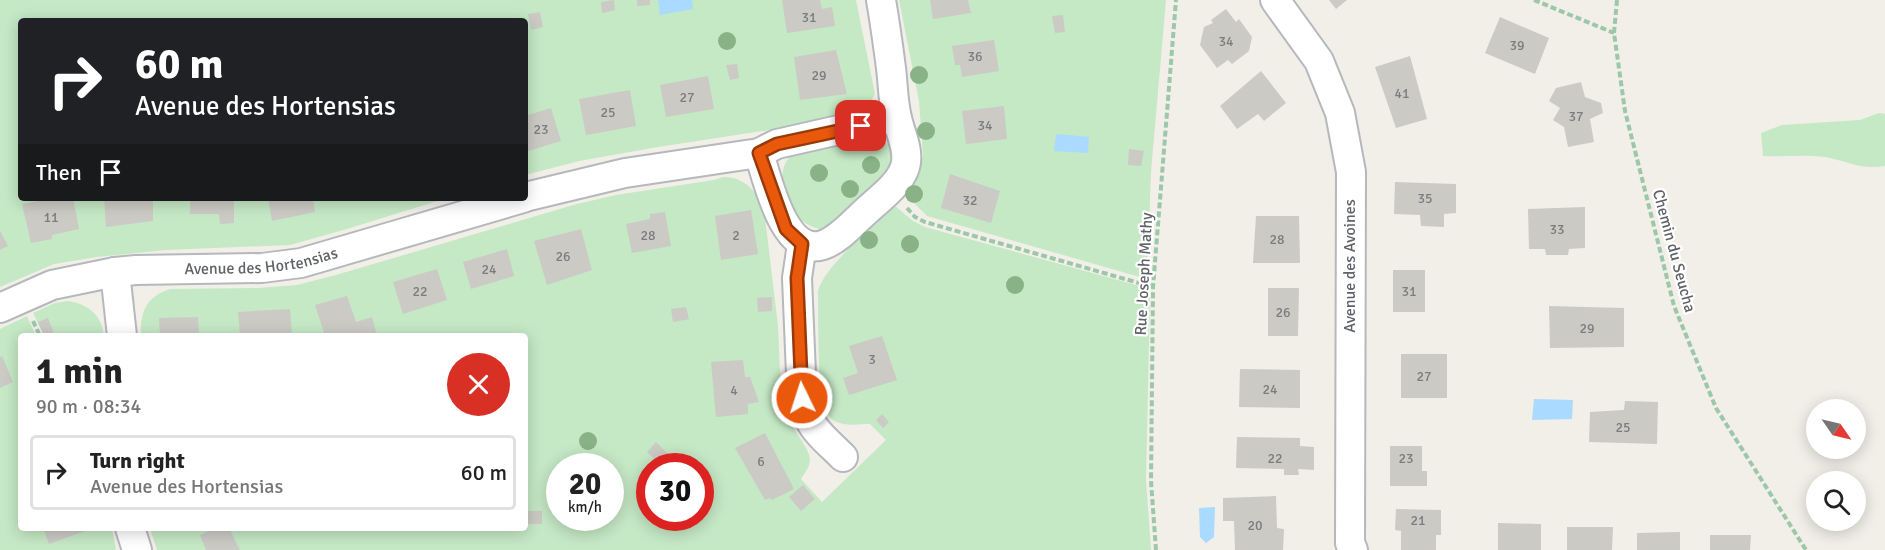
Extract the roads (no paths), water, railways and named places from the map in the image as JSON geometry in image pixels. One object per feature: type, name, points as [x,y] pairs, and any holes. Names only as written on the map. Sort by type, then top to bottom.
[{"type":"street","points":[[759,153],[786,229],[802,244],[818,246],[827,243],[848,228],[899,179],[906,166],[905,146],[896,117],[881,0]]},
{"type":"street","name":"Avenue des Avoines","points":[[1275,0],[1320,61],[1340,113],[1351,172],[1350,543],[1353,550]]},
{"type":"street","name":"Avenue des Hortensias","points":[[528,197],[625,173],[759,153],[777,144],[896,117]]},
{"type":"street","name":"Avenue des Hortensias","points":[[0,309],[52,285],[115,272],[262,268],[301,263],[514,201]]},
{"type":"street","points":[[802,244],[797,278],[802,398],[812,426],[843,458]]},
{"type":"street","points":[[115,272],[122,333]]},
{"type":"street","points":[[131,531],[137,550]]},
{"type":"water","points":[[658,0],[692,0],[693,9],[660,15]]},
{"type":"water","points":[[1056,134],[1089,137],[1088,153],[1054,151]]},
{"type":"water","points":[[1534,399],[1573,400],[1572,419],[1532,420]]},
{"type":"water","points":[[1215,507],[1214,537],[1206,543],[1200,537],[1199,508]]}]
